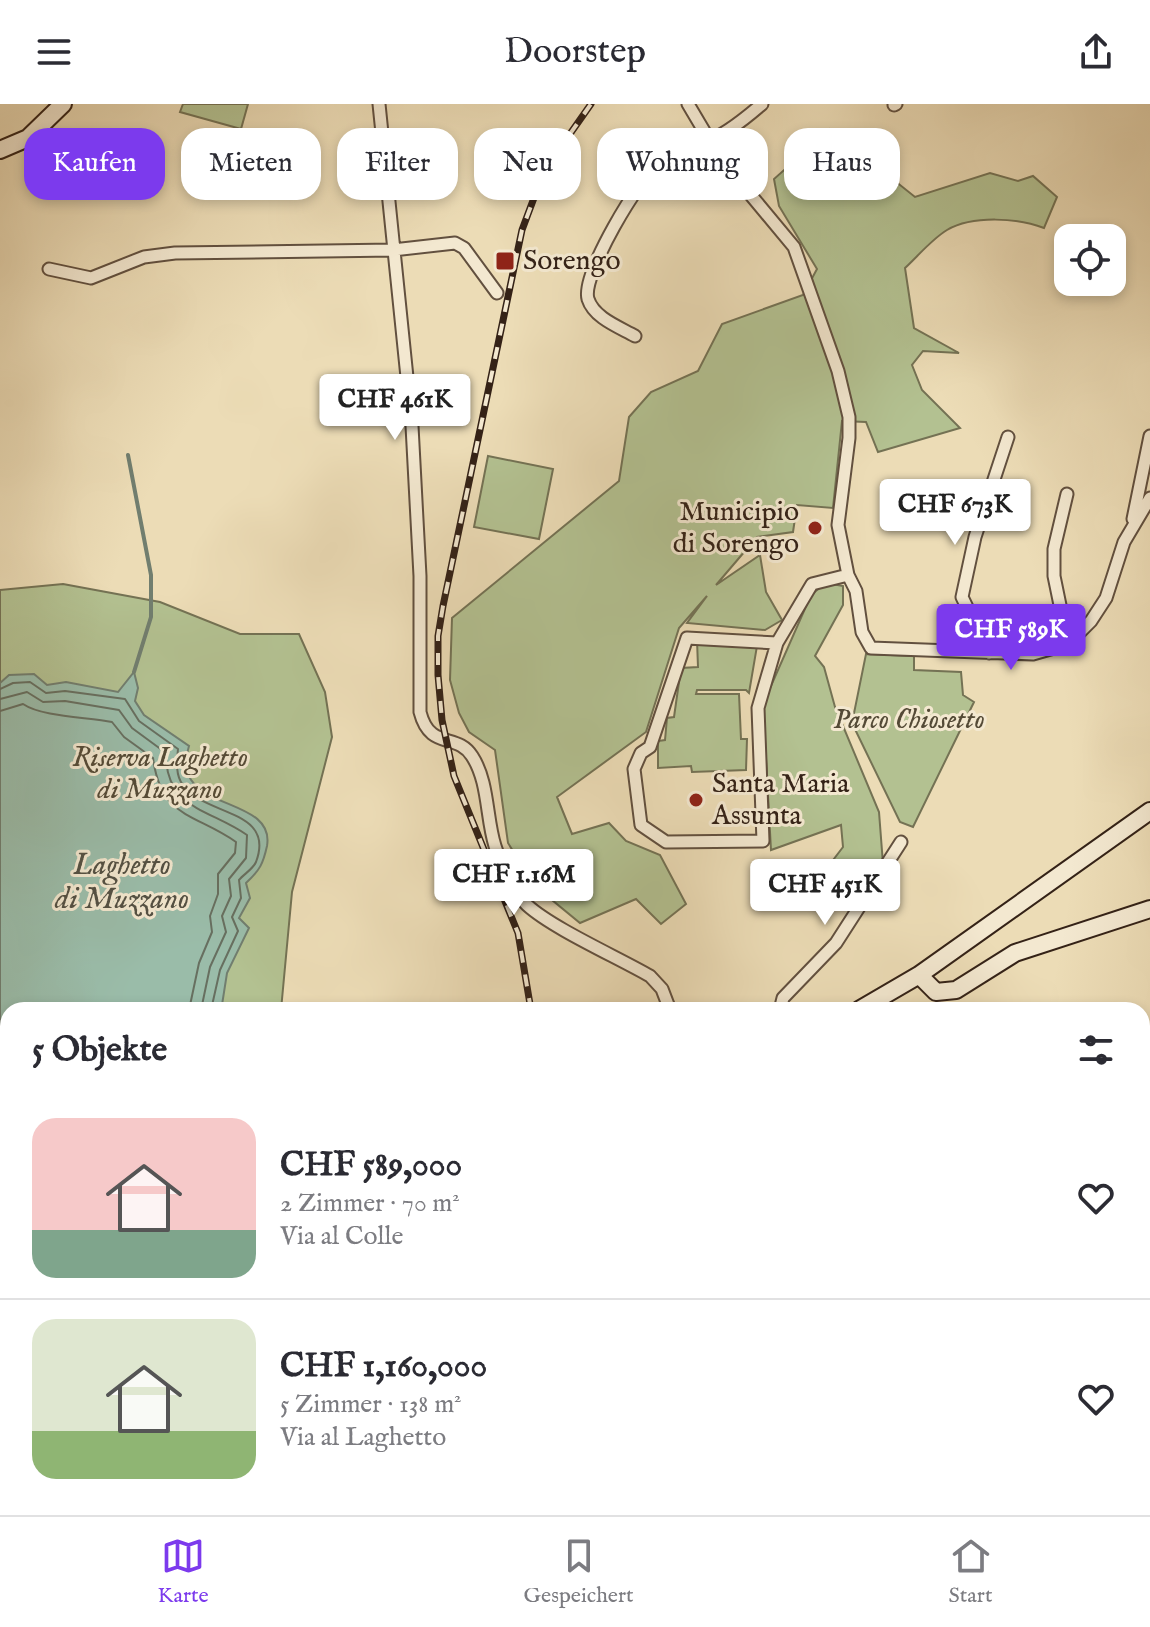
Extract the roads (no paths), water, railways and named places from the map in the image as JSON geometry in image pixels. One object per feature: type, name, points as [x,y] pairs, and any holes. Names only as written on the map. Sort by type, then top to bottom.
[{"type":"main road","points":[[0,150],[28,138],[63,104]]},
{"type":"main road","points":[[873,1002],[919,975],[1150,811]]},
{"type":"main road","points":[[919,975],[936,992],[951,992],[1015,953],[1150,909]]},
{"type":"street","points":[[379,104],[412,426],[420,576],[420,712],[424,727],[433,737],[471,753],[477,765],[502,864],[527,904],[650,976],[666,995],[668,1002]]},
{"type":"street","points":[[688,104],[702,128]]},
{"type":"street","points":[[728,128],[761,105]]},
{"type":"street","points":[[631,200],[588,277],[587,296],[591,307],[635,336]]},
{"type":"street","points":[[756,200],[794,247],[846,403],[849,438],[837,510],[862,632],[871,648],[1033,654],[1068,644],[1091,621],[1106,598],[1131,528],[1150,436]]},
{"type":"street","points":[[49,269],[91,278],[144,257],[175,253],[393,250],[458,243],[497,293]]},
{"type":"street","points":[[989,653],[962,597],[975,537],[1008,437]]},
{"type":"street","points":[[1067,494],[1054,549],[1054,576],[1068,644]]},
{"type":"street","points":[[1131,528],[1150,498]]},
{"type":"street","points":[[777,643],[687,638],[650,747],[641,753],[634,769],[641,825],[654,836],[666,842],[763,841],[756,731],[758,698],[765,688],[777,643],[812,584],[848,575]]},
{"type":"street","points":[[782,1002],[836,943],[901,842]]},
{"type":"water","name":"Laghetto di Muzzano","points":[[134,672],[138,688],[135,701],[144,715],[189,746],[186,768],[193,783],[206,794],[256,818],[265,829],[267,846],[264,858],[246,883],[250,898],[239,918],[249,928],[227,973],[222,1002],[0,1002],[0,683],[9,675],[34,674],[47,685],[66,682],[118,692]]},
{"type":"waterway","points":[[128,455],[151,575],[151,617],[134,672]]},
{"type":"railway","points":[[530,1002],[518,933],[454,776],[442,720],[438,636],[522,230],[544,171],[591,104]]},
{"type":"place","name":"Sorengo","points":[[505,261]]},
{"type":"place","name":"Municipio di Sorengo","points":[[815,528]]},
{"type":"place","name":"Santa Maria Assunta","points":[[696,800]]},
{"type":"park label","name":"Parco Chiosetto","points":[[909,720]]},
{"type":"park label","name":"Riserva Laghetto di Muzzano","points":[[160,774]]}]
